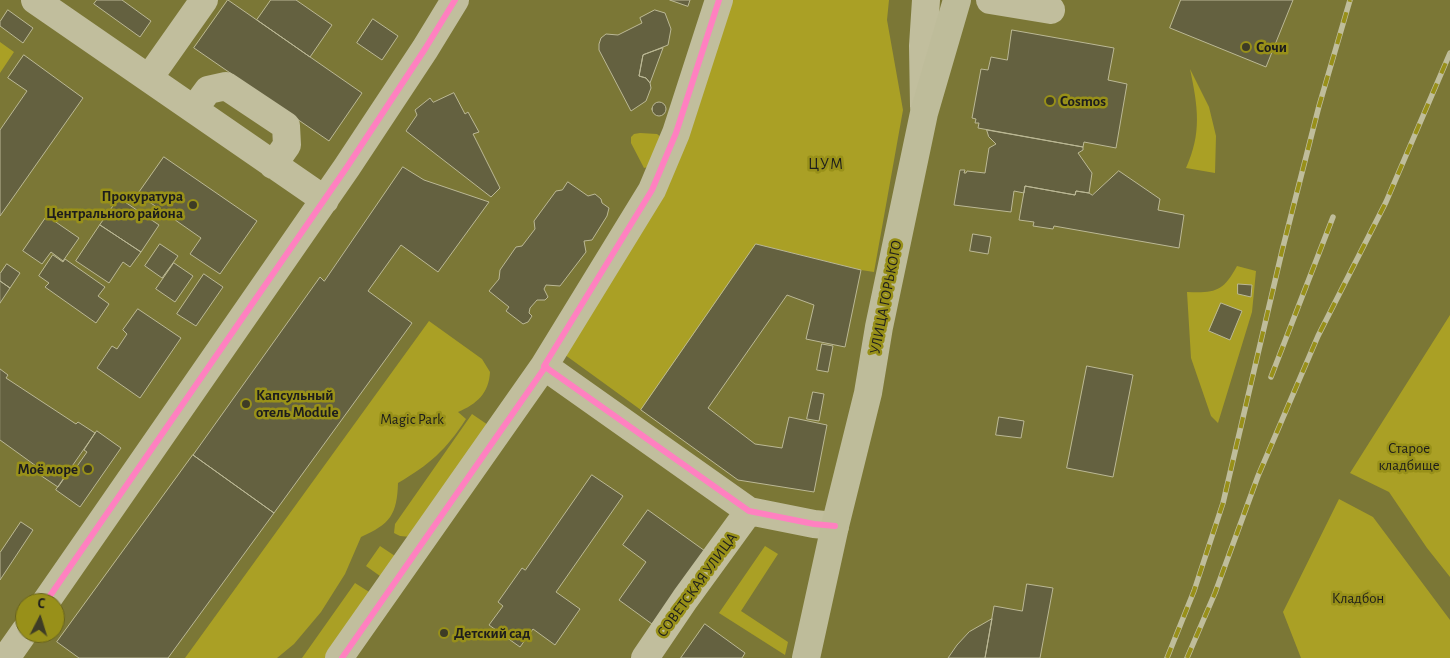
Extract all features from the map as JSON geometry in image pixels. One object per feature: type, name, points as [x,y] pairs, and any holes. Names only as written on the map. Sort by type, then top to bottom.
[{"type":"main road","name":"УЛИЦА ГОРЬКОГО","points":[[806,658],[835,526],[868,393],[879,327],[924,113],[957,0]]},
{"type":"street","points":[[35,0],[324,200]]},
{"type":"street","points":[[149,78],[204,0]]},
{"type":"street","points":[[52,593],[324,200],[425,49],[455,0]]},
{"type":"street","points":[[339,658],[544,366],[652,190],[676,133],[718,0]]},
{"type":"street","points":[[924,113],[923,46],[926,0]]},
{"type":"street","points":[[996,0],[1039,6]]},
{"type":"street","points":[[194,109],[208,90],[226,86],[286,126],[287,145],[273,165]]},
{"type":"street","points":[[544,366],[749,511],[814,524],[835,526]]},
{"type":"street","name":"СОВЕТСКАЯ УЛИЦА","points":[[645,658],[749,511]]},
{"type":"street","points":[[6,658],[17,643]]},
{"type":"green space","points":[[732,0],[889,0],[887,20],[903,110],[874,272],[756,244],[641,410],[561,352]]},
{"type":"green space","points":[[0,42],[14,52],[0,73]]},
{"type":"green space","points":[[1190,69],[1209,107],[1216,136],[1215,173],[1186,168],[1194,143],[1197,120]]},
{"type":"green space","points":[[634,134],[657,134],[661,137],[648,167],[644,168],[631,143],[631,137]]},
{"type":"green space","points":[[1237,266],[1256,271],[1252,312],[1218,423],[1211,416],[1191,358],[1187,292],[1205,292],[1217,289],[1227,281]]},
{"type":"green space","name":"Старое кладбище","points":[[1450,315],[1450,577],[1427,548],[1389,492],[1350,473]]},
{"type":"green space","name":"Magic Park","points":[[429,321],[482,359],[490,372],[487,386],[481,397],[458,412],[466,419],[459,430],[436,456],[419,470],[398,483],[394,511],[379,528],[361,537],[345,574],[321,612],[294,644],[277,658],[185,658]]},
{"type":"green space","points":[[472,414],[491,427],[411,537],[400,536],[394,533],[395,524]]},
{"type":"green space","name":"Кладбон","points":[[1339,499],[1373,517],[1450,620],[1450,658],[1301,658],[1283,612]]},
{"type":"green space","points":[[380,546],[401,560],[387,581],[366,566]]},
{"type":"green space","points":[[765,546],[778,554],[741,611],[788,642],[785,655],[719,613]]},
{"type":"green space","points":[[355,583],[377,597],[326,658],[302,658]]},
{"type":"building","points":[[97,0],[122,0],[151,21],[140,37],[94,4]]},
{"type":"building","points":[[228,0],[362,93],[329,141],[194,48]]},
{"type":"building","points":[[271,0],[296,0],[332,25],[310,57],[257,20]]},
{"type":"building","points":[[670,0],[690,0],[688,6]]},
{"type":"building","name":"Сочи","points":[[1181,0],[1293,0],[1266,67],[1170,28]]},
{"type":"building","points":[[8,10],[33,28],[23,43],[0,26],[0,22]]},
{"type":"building","points":[[655,10],[665,13],[671,29],[668,45],[643,55],[639,76],[646,78],[651,88],[646,101],[631,111],[599,50],[599,44],[601,38],[606,34],[618,35],[642,23],[640,18]]},
{"type":"building","points":[[373,19],[398,36],[382,60],[357,43]]},
{"type":"building","name":"Cosmos","points":[[1012,30],[1114,48],[1108,80],[1127,84],[1116,148],[1084,142],[1083,147],[978,128],[979,123],[975,123],[976,119],[972,118],[981,69],[988,70],[991,57],[1007,60]]},
{"type":"building","points":[[663,48],[650,83],[646,78],[639,76],[643,55]]},
{"type":"building","points":[[24,55],[83,98],[0,216],[0,130],[27,91],[8,78]]},
{"type":"building","points":[[454,93],[465,114],[468,112],[479,132],[473,134],[500,188],[491,197],[406,131],[417,115],[415,110],[430,98],[433,102]]},
{"type":"building","points":[[659,102],[664,104],[666,109],[664,114],[659,116],[654,114],[652,109],[654,104]]},
{"type":"building","points":[[987,130],[1083,147],[1083,150],[1078,153],[1092,173],[1089,193],[1076,191],[1075,195],[1025,186],[1024,193],[1014,191],[1011,212],[954,205],[960,170],[965,170],[964,173],[967,171],[985,173],[989,148],[996,144],[989,137]]},
{"type":"building","points":[[164,157],[257,221],[220,274],[190,254],[201,238],[138,194]]},
{"type":"building","points":[[403,167],[424,180],[489,202],[438,272],[401,245],[368,291],[412,323],[274,513],[193,455],[320,277],[324,281]]},
{"type":"building","points":[[1119,171],[1160,199],[1158,210],[1184,215],[1179,248],[1054,226],[1053,229],[1033,226],[1034,222],[1019,220],[1025,186],[1075,195],[1076,191],[1092,195]]},
{"type":"building","points":[[568,182],[588,196],[595,194],[601,199],[602,203],[609,208],[607,216],[592,240],[584,241],[586,252],[560,286],[546,285],[544,289],[548,297],[545,300],[537,300],[530,308],[529,313],[532,316],[528,322],[523,324],[506,311],[509,307],[489,291],[499,279],[500,270],[516,247],[522,246],[535,229],[534,221],[556,191],[562,190]]},
{"type":"building","points":[[119,198],[159,225],[141,252],[100,225]]},
{"type":"building","points":[[47,216],[79,238],[63,261],[51,252],[42,264],[23,251]]},
{"type":"building","points":[[100,225],[141,252],[130,267],[123,262],[109,283],[76,261]]},
{"type":"building","points":[[973,234],[991,237],[988,254],[970,251]]},
{"type":"building","points":[[160,244],[178,256],[162,278],[145,266]]},
{"type":"building","points":[[756,244],[861,270],[845,347],[806,339],[814,305],[787,295],[708,408],[755,444],[782,448],[789,417],[827,425],[814,492],[738,480],[641,410]]},
{"type":"building","points":[[53,255],[63,262],[65,259],[105,287],[98,296],[109,304],[96,323],[45,287],[49,283],[39,276]]},
{"type":"building","points":[[174,263],[193,276],[175,302],[156,289]]},
{"type":"building","points":[[7,264],[20,273],[10,288],[0,281],[0,274]]},
{"type":"building","points":[[204,274],[223,287],[196,326],[177,314]]},
{"type":"building","points":[[0,281],[10,288],[0,303]]},
{"type":"building","points":[[1238,284],[1252,285],[1251,297],[1238,294]]},
{"type":"building","points":[[1221,303],[1242,311],[1230,340],[1209,331]]},
{"type":"building","points":[[138,309],[181,338],[140,398],[97,368],[112,346],[117,349],[127,334],[123,330]]},
{"type":"building","points":[[822,344],[833,346],[828,372],[817,370]]},
{"type":"building","points":[[1087,366],[1133,375],[1113,477],[1067,468]]},
{"type":"building","points":[[0,369],[8,375],[6,378],[76,424],[78,422],[95,433],[84,450],[87,452],[73,472],[70,470],[58,487],[40,475],[43,471],[0,440]]},
{"type":"building","points":[[813,392],[824,394],[819,421],[807,419]]},
{"type":"building","points":[[999,417],[1024,421],[1021,438],[996,435]]},
{"type":"building","name":"Моё море","points":[[97,431],[121,448],[80,507],[56,490]]},
{"type":"building","points":[[193,455],[274,513],[168,658],[79,658],[58,643],[65,643],[65,631]]},
{"type":"building","points":[[592,475],[623,496],[556,592],[580,609],[555,645],[533,629],[520,647],[489,625],[503,606],[498,602],[522,568],[525,570]]},
{"type":"building","points":[[648,510],[705,551],[652,624],[619,600],[646,562],[623,545]]},
{"type":"building","points":[[21,522],[33,530],[0,580],[0,553]]},
{"type":"building","points":[[1027,584],[1053,588],[1040,658],[985,658],[994,606],[1022,611]]},
{"type":"building","points":[[992,619],[985,658],[948,658],[969,632]]},
{"type":"building","points":[[705,624],[745,653],[742,658],[681,658]]},
{"type":"railway","points":[[1167,658],[1194,591],[1223,503],[1282,251],[1319,106],[1350,0]]},
{"type":"railway","points":[[1187,658],[1215,593],[1258,476],[1318,336],[1386,202],[1450,53]]},
{"type":"railway","points":[[1271,377],[1333,217]]},
{"type":"cycle path","points":[[52,593],[347,167],[455,0]]},
{"type":"cycle path","points":[[719,0],[676,133],[652,190],[544,366],[749,511],[814,524],[835,526]]},
{"type":"cycle path","points":[[342,658],[546,366]]},
{"type":"place","name":"Сочи","points":[[1246,47]]},
{"type":"place","name":"Cosmos","points":[[1050,101]]},
{"type":"place","name":"Прокуратура Центрального района","points":[[193,205]]},
{"type":"place","name":"Капсульный отель Module","points":[[246,404]]},
{"type":"place","name":"Моё море","points":[[88,469]]},
{"type":"place","name":"Детский сад","points":[[444,633]]},
{"type":"district","name":"ЦУМ","points":[[826,164]]}]
